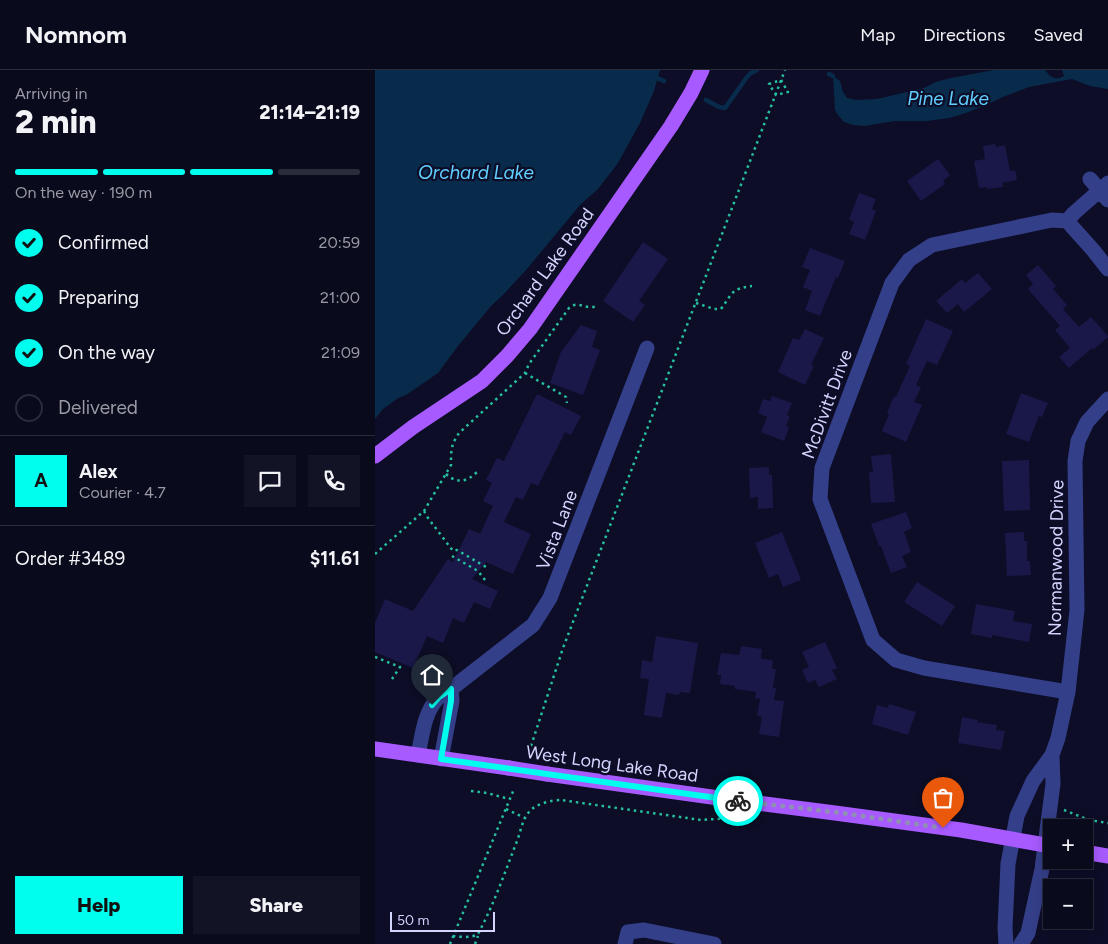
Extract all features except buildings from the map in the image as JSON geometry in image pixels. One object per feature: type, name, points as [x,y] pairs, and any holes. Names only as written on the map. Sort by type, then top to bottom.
[{"type":"main road","name":"Orchard Lake Road","points":[[375,456],[413,427],[482,381],[507,356],[529,329],[671,126],[691,93],[702,70]]},
{"type":"main road","name":"West Long Lake Road","points":[[375,749],[717,798],[835,812],[1043,844]]},
{"type":"main road","points":[[1093,854],[1108,856]]},
{"type":"street","points":[[1101,188],[1067,221],[1108,268]]},
{"type":"street","name":"McDivitt Drive","points":[[1067,221],[1052,220],[932,245],[909,260],[891,283],[822,468],[820,499],[873,640],[896,660],[924,668],[1068,692]]},
{"type":"street","name":"Vista Lane","points":[[418,755],[432,705],[439,697],[533,625],[550,598],[647,348]]},
{"type":"street","name":"Normanwood Drive","points":[[1006,944],[1008,864],[1017,816],[1033,780],[1052,755],[1058,738],[1068,692],[1077,610],[1075,461],[1078,441],[1087,422],[1108,399]]},
{"type":"street","points":[[441,759],[449,717],[451,689]]},
{"type":"street","points":[[429,713],[449,717]]},
{"type":"street","name":"Normanwood Drive","points":[[1050,819],[1053,784],[1052,755]]},
{"type":"street","name":"Normanwood Drive","points":[[1021,944],[1028,933],[1043,869]]},
{"type":"street","points":[[626,938],[644,930],[714,944]]},
{"type":"path","points":[[531,746],[563,648],[785,70]]},
{"type":"path","points":[[776,96],[788,92],[781,80]]},
{"type":"path","points":[[776,96],[769,84],[781,80]]},
{"type":"path","points":[[696,303],[714,309],[721,309],[733,291],[752,286]]},
{"type":"path","points":[[375,554],[424,511],[451,465],[453,443],[459,433],[525,374],[529,364],[571,306],[578,304],[589,307],[597,306]]},
{"type":"path","points":[[525,374],[566,397],[567,403]]},
{"type":"path","points":[[446,474],[455,480],[464,481],[472,478],[478,471]]},
{"type":"path","points":[[424,511],[453,551],[457,550],[485,567]]},
{"type":"path","points":[[452,556],[478,571],[485,580]]},
{"type":"path","points":[[375,657],[400,667],[392,679]]},
{"type":"path","points":[[450,944],[514,789]]},
{"type":"path","points":[[471,792],[487,793],[509,799]]},
{"type":"path","points":[[475,944],[519,838],[525,818],[529,812],[539,805],[561,800],[701,820],[731,818]]},
{"type":"path","points":[[1051,808],[1063,809],[1089,820],[1108,823]]},
{"type":"path","points":[[505,809],[525,818]]},
{"type":"path","points":[[453,936],[475,937],[479,934]]},
{"type":"water","name":"Orchard Lake","points":[[375,70],[660,70],[654,91],[640,123],[618,163],[598,189],[580,205],[526,270],[491,306],[438,373],[406,395],[398,398],[383,409],[375,419]]},
{"type":"water","name":"Pine Lake","points":[[994,70],[1045,70],[1051,76],[1058,78],[1064,76],[1062,70],[1108,70],[1108,89],[1090,86],[1072,79],[1029,87],[949,118],[927,121],[895,121],[865,126],[844,122],[835,110],[833,76],[840,81],[847,98],[856,100],[877,99],[924,88],[951,78]]},
{"type":"waterway","points":[[706,100],[725,108],[747,77],[757,70]]},
{"type":"waterway","points":[[829,74],[833,76]]},
{"type":"waterway","points":[[657,78],[664,81]]},
{"type":"way so far","points":[[738,801],[835,812],[943,828]]},
{"type":"route","points":[[432,705],[439,697],[451,689],[451,701],[441,759],[738,801]]}]
